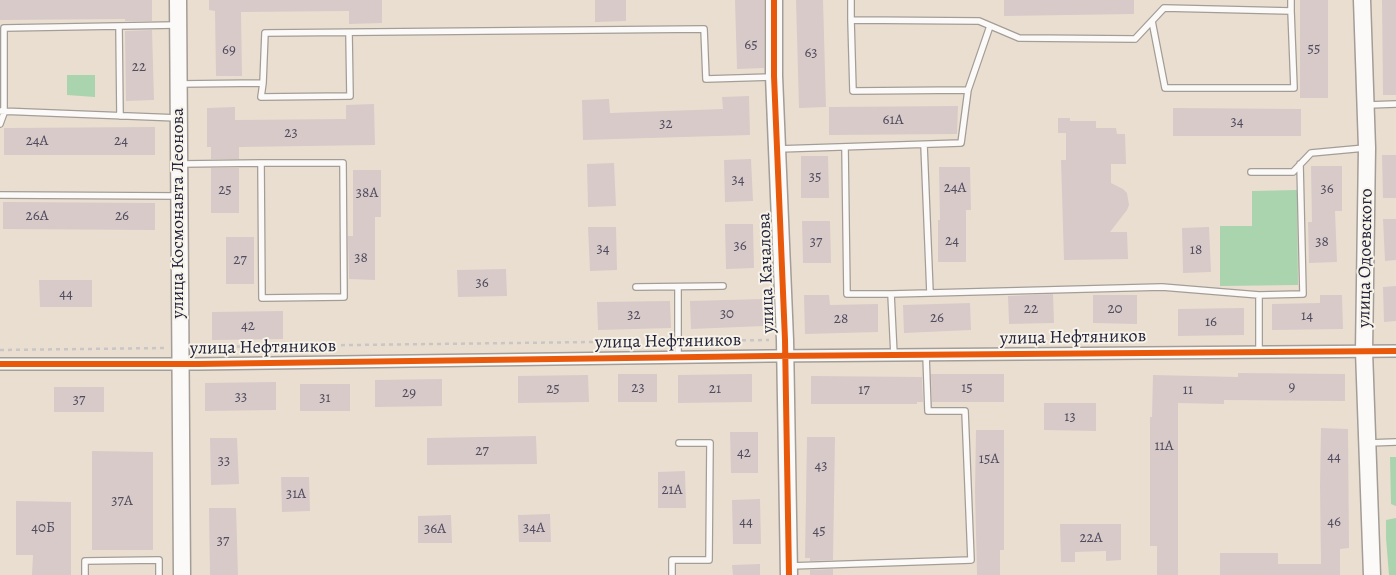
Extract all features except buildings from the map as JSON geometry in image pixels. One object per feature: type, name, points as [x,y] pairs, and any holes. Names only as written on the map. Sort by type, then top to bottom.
[{"type":"street","name":"улица Космонавта Леонова","points":[[178,0],[182,575]]},
{"type":"street","name":"улица Качалова","points":[[774,0],[774,76],[785,356],[790,570]]},
{"type":"street","name":"улица Одоевского","points":[[1362,0],[1367,148],[1364,351],[1372,575]]},
{"type":"street","name":"улица Нефтяников","points":[[0,364],[180,364],[678,357],[1396,351]]},
{"type":"lane","points":[[851,0],[853,91],[968,90]]},
{"type":"lane","points":[[1152,20],[1165,88],[1294,88],[1291,0]]},
{"type":"lane","points":[[851,20],[979,21],[1018,38],[1136,39],[1164,8],[1291,11]]},
{"type":"lane","points":[[0,124],[4,28],[178,25]]},
{"type":"lane","points":[[119,26],[120,116]]},
{"type":"lane","points":[[777,149],[961,143],[968,90],[990,26]]},
{"type":"lane","points":[[349,33],[350,96],[261,97],[265,33],[704,30],[706,79],[774,76]]},
{"type":"lane","points":[[178,84],[263,83]]},
{"type":"lane","points":[[1366,105],[1396,104]]},
{"type":"lane","points":[[2,112],[178,118]]},
{"type":"lane","points":[[924,145],[930,293]]},
{"type":"lane","points":[[845,147],[847,294],[1162,287],[1259,295],[1303,294],[1300,164]]},
{"type":"lane","points":[[1251,172],[1293,172],[1311,153],[1367,148]]},
{"type":"lane","points":[[179,164],[261,163],[343,163],[344,297],[262,298],[261,163]]},
{"type":"lane","points":[[0,195],[179,196]]},
{"type":"lane","points":[[636,287],[723,286]]},
{"type":"lane","points":[[678,287],[678,357]]},
{"type":"lane","points":[[891,294],[894,355]]},
{"type":"lane","points":[[1259,295],[1259,351]]},
{"type":"lane","points":[[790,570],[971,560],[965,411],[928,411],[926,355]]},
{"type":"lane","points":[[1368,443],[1396,442]]},
{"type":"lane","points":[[672,575],[672,560],[709,560],[710,443],[679,443]]},
{"type":"lane","points":[[85,575],[85,561],[159,560],[159,575]]},
{"type":"path","points":[[197,347],[769,340]]},
{"type":"path","points":[[0,350],[167,348]]},
{"type":"green space","points":[[67,75],[95,75],[95,97],[67,95]]},
{"type":"green space","points":[[1297,190],[1298,285],[1220,286],[1220,226],[1252,226],[1252,191]]},
{"type":"green space","points":[[1390,457],[1396,457],[1396,506],[1391,504]]},
{"type":"green space","points":[[1396,518],[1396,575],[1389,575],[1386,520]]},
{"type":"cycle path","points":[[774,0],[774,76],[785,340],[789,575]]},
{"type":"cycle path","points":[[0,364],[198,364],[769,356],[1396,351]]}]
